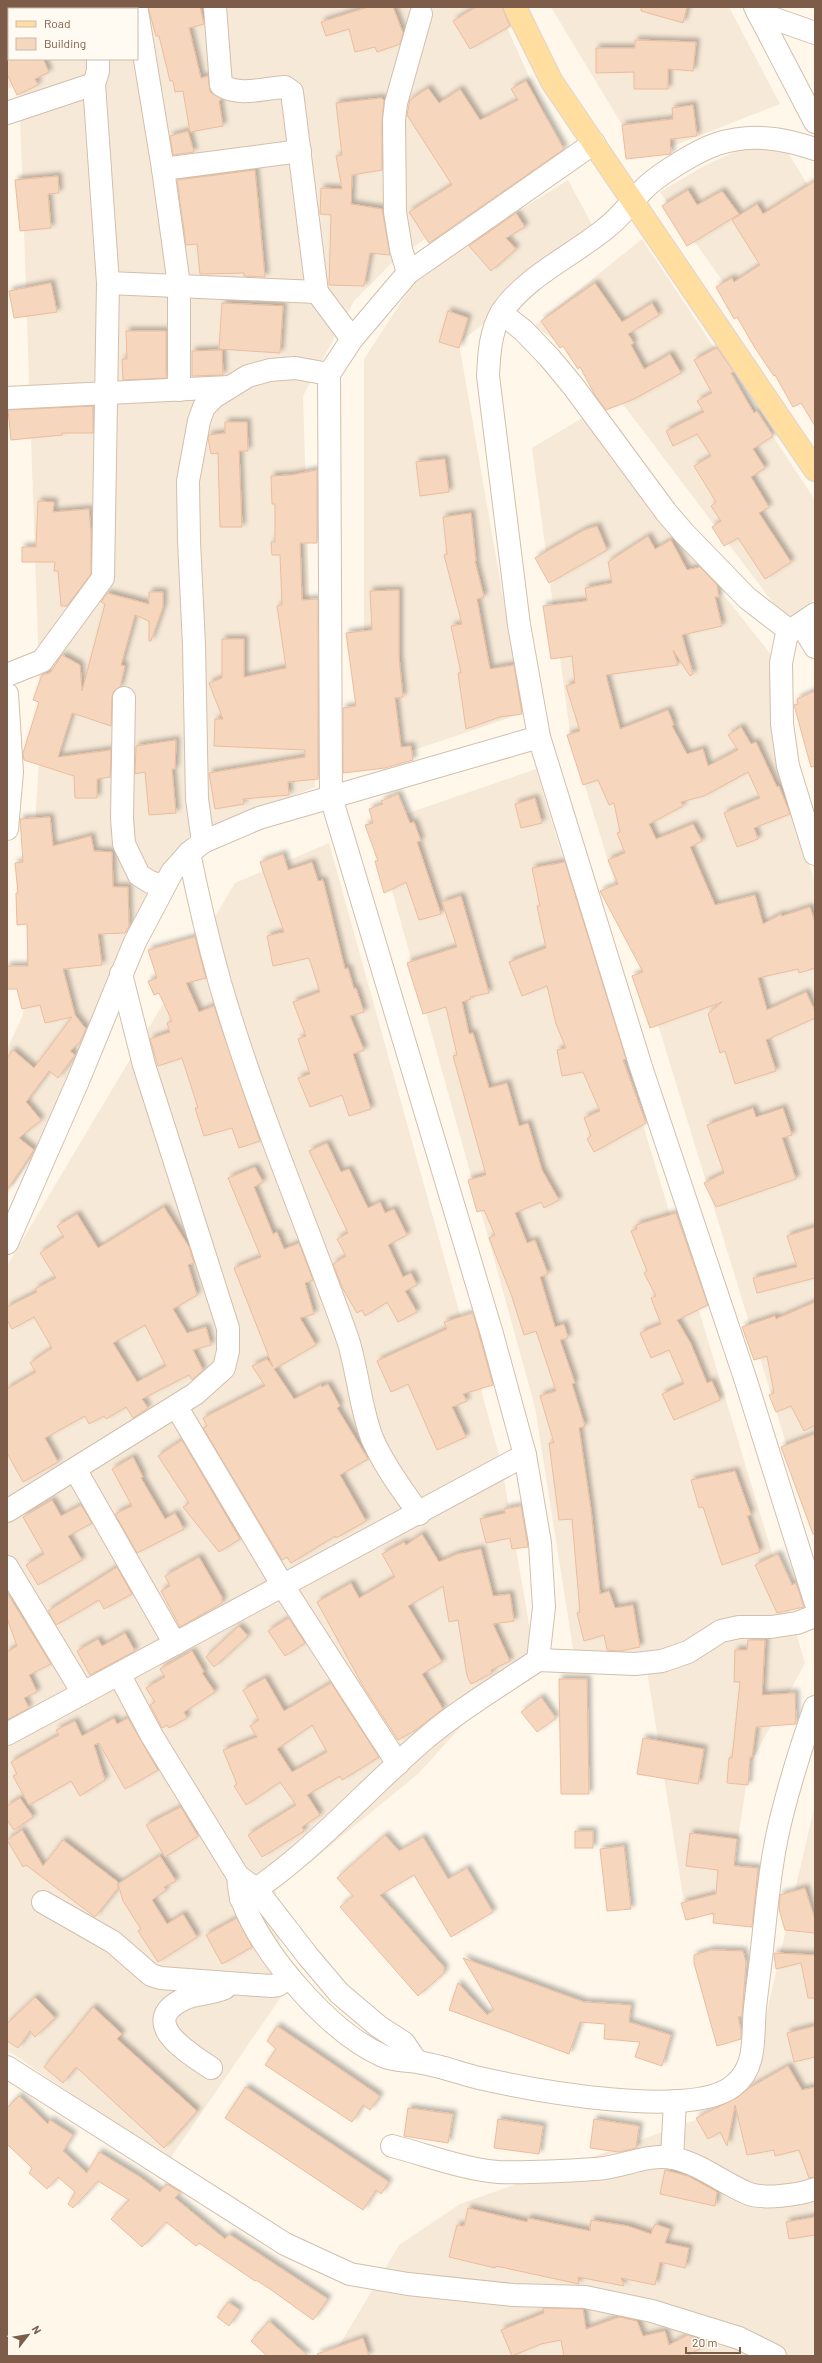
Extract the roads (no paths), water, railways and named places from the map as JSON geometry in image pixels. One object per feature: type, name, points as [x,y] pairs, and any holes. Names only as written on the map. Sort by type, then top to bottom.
[{"type":"main road","points":[[515,7],[552,82],[743,366],[815,470]]},
{"type":"street","points":[[215,7],[221,85],[228,89],[244,91],[285,87],[292,92],[317,292],[352,339]]},
{"type":"street","points":[[756,10],[815,33]]},
{"type":"street","points":[[756,10],[815,122]]},
{"type":"street","points":[[408,273],[401,249],[396,212],[394,120],[396,103],[421,14]]},
{"type":"street","points":[[138,15],[163,169],[179,285],[179,390]]},
{"type":"street","points":[[7,676],[42,661],[103,578],[108,283],[94,84],[98,71],[98,60]]},
{"type":"street","points":[[7,113],[94,84]]},
{"type":"street","points":[[815,149],[784,140],[754,136],[717,144],[658,177],[606,228],[521,291],[501,313],[491,339],[488,376],[518,625],[539,737],[639,1059],[746,1381],[815,1601]]},
{"type":"street","points":[[538,1660],[544,1606],[539,1536],[525,1456],[492,1334],[331,797],[329,374],[352,339],[408,273],[594,143]]},
{"type":"street","points":[[163,169],[300,151]]},
{"type":"street","points":[[108,283],[317,292]]},
{"type":"street","points":[[501,313],[549,357],[573,386],[666,512],[684,533],[747,598],[802,623],[815,647]]},
{"type":"street","points":[[329,374],[296,368],[270,370],[248,376],[229,387],[204,407],[199,421],[188,481],[196,848],[204,924],[221,984],[262,1108],[348,1340],[355,1364],[363,1408],[372,1438],[384,1464],[420,1514]]},
{"type":"street","points":[[7,398],[229,387]]},
{"type":"street","points":[[802,623],[786,638],[781,663],[782,724],[788,766],[815,854]]},
{"type":"street","points":[[7,694],[8,738],[12,772],[7,829]]},
{"type":"street","points":[[124,698],[122,818],[124,844],[139,875],[150,882],[164,886]]},
{"type":"street","points":[[7,1242],[78,1081],[121,974],[172,872],[196,848],[259,818],[539,737]]},
{"type":"street","points":[[7,1511],[195,1394],[224,1368],[228,1351],[228,1328],[144,1065],[121,974]]},
{"type":"street","points":[[176,1406],[283,1586],[398,1764]]},
{"type":"street","points":[[7,1734],[420,1514],[525,1456]]},
{"type":"street","points":[[75,1469],[175,1644]]},
{"type":"street","points":[[7,1567],[82,1693]]},
{"type":"street","points":[[249,1894],[313,1843],[427,1737],[538,1660],[636,1664],[662,1661],[688,1652],[721,1631],[740,1626],[771,1627],[797,1623],[815,1616]]},
{"type":"street","points":[[119,1674],[152,1736],[249,1894],[307,1955],[340,1993],[378,2026],[404,2043],[416,2061]]},
{"type":"street","points":[[249,1894],[266,1945],[289,1977],[330,2017],[358,2041],[383,2056],[397,2060],[416,2061],[510,2084],[580,2096],[675,2101],[695,2100],[717,2094],[733,2086],[748,2069],[753,2047],[755,2009],[769,1886],[782,1813],[815,1707]]},
{"type":"street","points":[[43,1902],[113,1942],[152,1975],[161,1978],[271,1986],[278,1985],[289,1977]]},
{"type":"street","points":[[211,2068],[180,2047],[168,2034],[164,2025],[165,2016],[170,2008],[180,2001],[188,1997],[212,1993],[230,1983]]},
{"type":"street","points":[[7,2067],[285,2244],[350,2274],[408,2284],[513,2295],[585,2297],[652,2311],[739,2338],[775,2356]]},
{"type":"street","points":[[672,2158],[675,2101]]},
{"type":"street","points":[[392,2146],[473,2168],[498,2172],[598,2169],[654,2158],[672,2158],[696,2165],[747,2193],[757,2196],[768,2197],[815,2189]]}]
